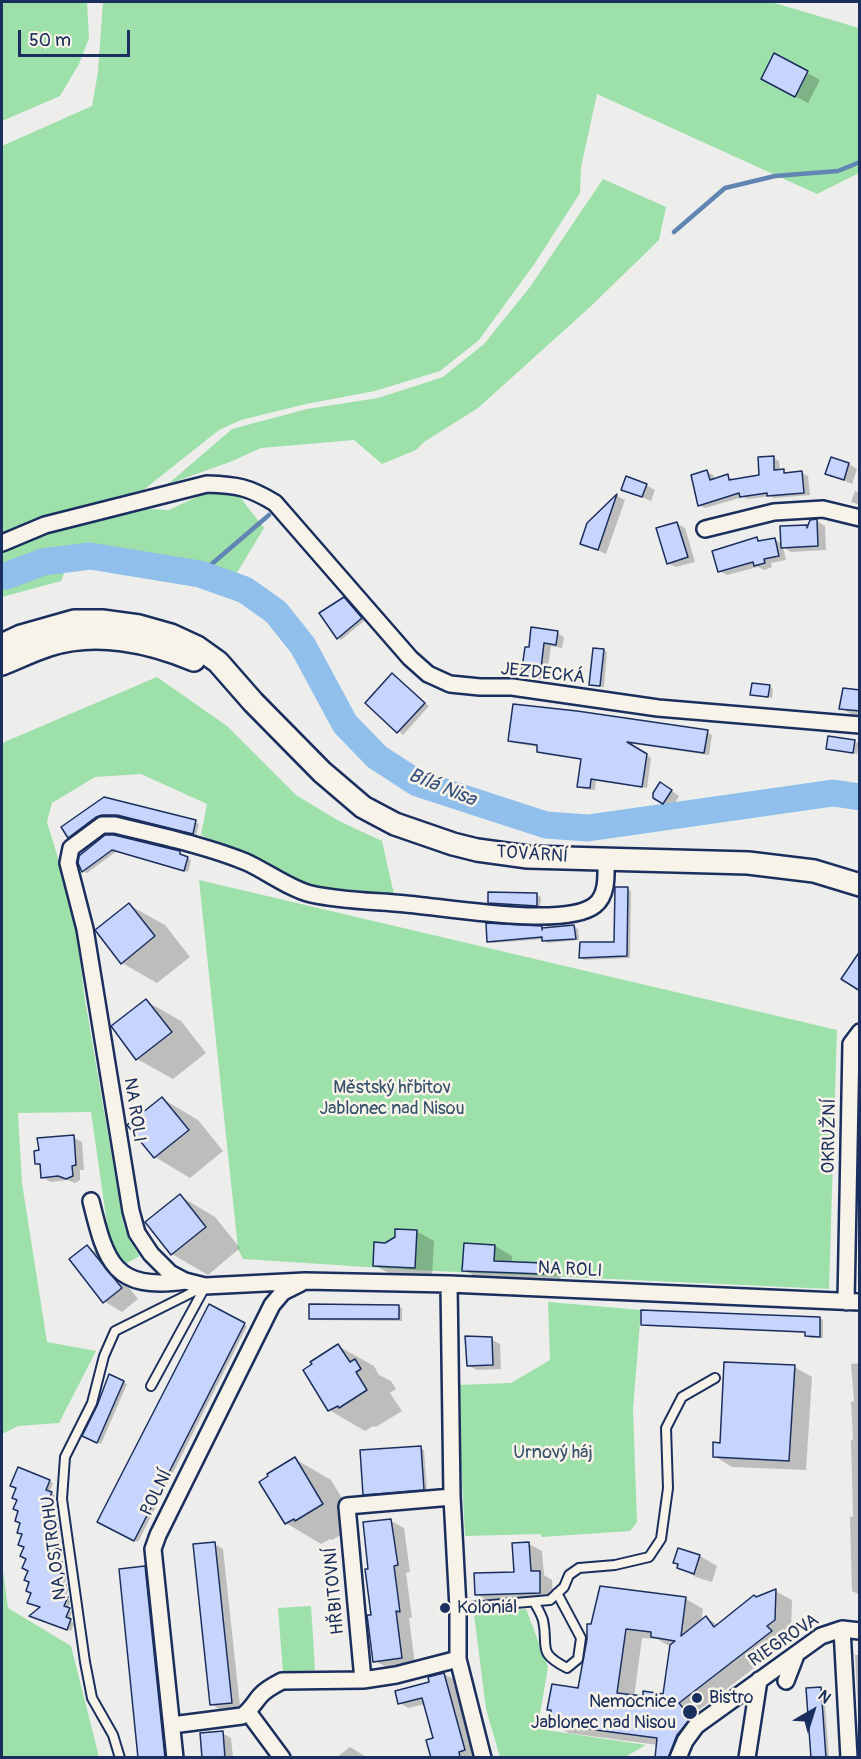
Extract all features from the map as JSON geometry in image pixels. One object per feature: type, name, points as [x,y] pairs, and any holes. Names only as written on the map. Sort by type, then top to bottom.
[{"type":"street","name":"JEZDECKÁ","points":[[2,543],[45,525],[207,484],[232,485],[255,491],[275,503],[410,658],[428,674],[450,684],[512,687],[658,708],[860,725]]},
{"type":"street","points":[[705,529],[774,512],[813,509],[823,509],[860,518]]},
{"type":"street","name":"TOVÁRNÍ","points":[[8,639],[74,621],[102,621],[139,626],[171,635],[197,647],[218,662],[253,702],[349,796],[395,824],[477,850],[528,857],[748,863],[814,871],[860,885]]},
{"type":"street","name":"TOVÁRNÍ","points":[[2,664],[50,645],[73,640],[134,641],[176,652],[197,661],[253,702]]},
{"type":"street","name":"NA ROLI","points":[[606,859],[606,879],[601,899],[594,906],[580,914],[528,915],[463,912],[309,894],[246,862],[201,847],[115,825],[102,825],[71,848],[68,863],[85,929],[137,1233],[151,1254],[170,1273],[185,1281],[205,1286],[305,1281],[448,1284],[853,1302]]},
{"type":"street","name":"OKRUŽNÍ","points":[[853,1302],[855,1038]]},
{"type":"street","points":[[92,1201],[106,1254],[126,1276],[140,1282],[159,1284],[185,1281]]},
{"type":"street","name":"POLNÍ","points":[[175,1758],[153,1549],[272,1305],[283,1292],[305,1281]]},
{"type":"street","points":[[448,1284],[458,1659],[483,1758]]},
{"type":"street","name":"HŘBITOVNÍ","points":[[363,1680],[347,1506],[452,1497]]},
{"type":"street","points":[[842,1629],[849,1758]]},
{"type":"street","name":"RIEGROVA","points":[[678,1758],[685,1741],[696,1726],[821,1636],[842,1629],[860,1630]]},
{"type":"street","points":[[786,1681],[796,1654]]},
{"type":"street","points":[[172,1725],[233,1718],[248,1712],[261,1695],[282,1681],[363,1680],[458,1659]]},
{"type":"street","points":[[747,1758],[759,1680]]},
{"type":"street","points":[[248,1712],[282,1758]]},
{"type":"lane","points":[[151,1386],[205,1286]]},
{"type":"lane","name":"NA OSTROHU","points":[[120,1758],[113,1735],[92,1698],[85,1662],[62,1499],[65,1457],[92,1403],[104,1356],[115,1331],[205,1286]]},
{"type":"lane","points":[[458,1608],[550,1600],[564,1587],[569,1575],[579,1568],[615,1565],[649,1557],[661,1539],[668,1488],[666,1428],[682,1397],[715,1378]]},
{"type":"lane","points":[[534,1602],[543,1619],[544,1646],[551,1659],[567,1668],[578,1659],[581,1638],[557,1593]]},
{"type":"green space","points":[[2,2],[87,2],[89,38],[79,64],[60,96],[2,121]]},
{"type":"green space","points":[[103,2],[771,2],[859,28],[859,173],[817,194],[597,94],[581,167],[580,193],[535,263],[479,340],[440,371],[375,391],[306,404],[241,420],[219,430],[127,503],[78,520],[74,528],[128,508],[169,510],[228,482],[264,528],[235,576],[191,563],[169,563],[149,557],[79,549],[71,555],[61,581],[2,597],[2,146],[92,106],[98,72]]},
{"type":"green space","points":[[603,179],[666,207],[659,240],[589,308],[478,408],[424,442],[416,450],[382,464],[354,440],[261,448],[230,462],[168,484],[232,429],[307,409],[378,398],[443,377],[484,344],[530,287]]},
{"type":"green space","points":[[157,677],[227,726],[296,795],[339,821],[382,841],[394,894],[311,886],[201,835],[207,804],[141,774],[95,777],[52,803],[47,822],[76,918],[84,994],[123,1222],[129,1239],[140,1256],[123,1265],[111,1251],[91,1112],[18,1113],[22,1183],[47,1342],[96,1351],[59,1423],[18,1426],[2,1434],[2,743]]},
{"type":"green space","name":"Městský hřbitov Jablonec nad Nisou","points":[[199,880],[837,1030],[829,1289],[413,1270],[243,1259],[238,1249]]},
{"type":"green space","name":"Urnový háj","points":[[548,1302],[641,1310],[633,1409],[637,1522],[630,1531],[542,1537],[540,1534],[465,1536],[457,1385],[511,1383],[550,1360]]},
{"type":"green space","points":[[2,1563],[8,1608],[71,1646],[99,1757],[2,1757]]},
{"type":"green space","points":[[311,1606],[315,1670],[283,1673],[278,1608]]},
{"type":"green space","points":[[526,1609],[548,1667],[540,1714],[546,1730],[646,1745],[625,1757],[500,1757],[486,1709],[474,1614]]},
{"type":"building","points":[[774,53],[808,71],[795,97],[761,79]]},
{"type":"building","points":[[774,456],[774,470],[784,469],[784,473],[802,471],[804,493],[767,496],[767,493],[740,497],[739,493],[698,506],[691,475],[707,470],[710,480],[728,474],[729,480],[759,475],[758,457]]},
{"type":"building","points":[[831,457],[849,463],[844,480],[825,474]]},
{"type":"building","points":[[626,476],[647,484],[642,497],[621,490]]},
{"type":"building","points":[[617,494],[598,550],[580,544],[587,523]]},
{"type":"building","points":[[817,519],[818,546],[781,548],[780,526],[807,525],[807,528],[810,520]]},
{"type":"building","points":[[677,522],[688,557],[667,564],[656,528]]},
{"type":"building","points":[[757,537],[758,541],[775,538],[779,556],[764,559],[765,563],[754,566],[753,562],[718,572],[712,551]]},
{"type":"building","points":[[344,597],[362,618],[337,639],[319,613]]},
{"type":"building","points":[[531,627],[558,631],[556,645],[544,643],[540,677],[521,675],[525,647],[529,647]]},
{"type":"building","points":[[593,648],[604,649],[600,686],[589,685]]},
{"type":"building","points":[[392,673],[425,703],[397,733],[365,703]]},
{"type":"building","points":[[752,683],[770,685],[768,697],[750,695]]},
{"type":"building","points":[[843,688],[860,690],[860,711],[839,709]]},
{"type":"building","points":[[513,704],[708,730],[704,753],[627,742],[647,754],[642,787],[591,779],[590,788],[577,787],[581,759],[537,752],[537,745],[508,741]]},
{"type":"building","points":[[828,736],[855,740],[853,753],[826,749]]},
{"type":"building","points":[[660,782],[672,790],[663,804],[653,798],[653,793]]},
{"type":"building","points":[[104,797],[196,820],[193,834],[117,815],[102,815],[68,838],[61,827]]},
{"type":"building","points":[[105,835],[114,835],[180,851],[180,854],[188,857],[184,871],[112,850],[82,872],[78,863],[79,856]]},
{"type":"building","points":[[615,887],[628,887],[627,956],[579,958],[580,942],[614,942]]},
{"type":"building","points":[[488,892],[537,893],[537,906],[488,903]]},
{"type":"building","points":[[129,903],[155,936],[121,964],[95,930]]},
{"type":"building","points":[[486,923],[542,926],[542,928],[574,925],[576,939],[542,941],[542,937],[487,942]]},
{"type":"building","points":[[860,951],[860,991],[841,979]]},
{"type":"building","points":[[146,999],[172,1032],[136,1060],[111,1026]]},
{"type":"building","points":[[162,1097],[189,1130],[154,1158],[127,1125]]},
{"type":"building","points":[[74,1135],[76,1165],[72,1166],[73,1176],[66,1179],[58,1176],[41,1178],[40,1164],[35,1164],[34,1151],[39,1150],[37,1138]]},
{"type":"building","points":[[180,1194],[206,1227],[171,1255],[145,1222]]},
{"type":"building","points":[[395,1229],[417,1230],[415,1268],[373,1266],[374,1242],[385,1243],[395,1237]]},
{"type":"building","points":[[464,1243],[495,1245],[494,1261],[544,1263],[543,1274],[462,1271]]},
{"type":"building","points":[[87,1245],[122,1288],[103,1303],[69,1259]]},
{"type":"building","points":[[209,1304],[245,1323],[134,1541],[97,1522]]},
{"type":"building","points":[[309,1304],[399,1305],[399,1319],[309,1319]]},
{"type":"building","points":[[641,1310],[820,1317],[820,1337],[805,1336],[805,1332],[641,1325]]},
{"type":"building","points":[[465,1336],[492,1337],[493,1365],[467,1366]]},
{"type":"building","points":[[338,1344],[350,1362],[355,1359],[361,1369],[356,1372],[367,1390],[339,1408],[338,1406],[328,1411],[303,1370],[312,1364],[310,1362]]},
{"type":"building","points":[[724,1362],[795,1365],[789,1461],[713,1457],[713,1442],[720,1443]]},
{"type":"building","points":[[109,1374],[124,1381],[97,1443],[82,1436]]},
{"type":"building","points":[[421,1446],[424,1490],[363,1495],[360,1450]]},
{"type":"building","points":[[295,1457],[323,1504],[295,1521],[294,1519],[285,1524],[259,1482],[268,1476],[267,1474]]},
{"type":"building","points":[[18,1467],[50,1480],[46,1490],[52,1492],[48,1501],[54,1504],[50,1513],[56,1515],[52,1525],[58,1527],[54,1536],[59,1538],[55,1548],[61,1550],[57,1560],[62,1562],[58,1572],[64,1574],[60,1583],[66,1585],[62,1595],[68,1597],[64,1606],[70,1608],[66,1617],[71,1619],[67,1630],[29,1616],[40,1607],[27,1603],[31,1593],[26,1591],[29,1582],[24,1580],[28,1571],[22,1568],[26,1559],[20,1556],[24,1547],[18,1545],[22,1534],[17,1533],[20,1523],[15,1521],[18,1511],[13,1509],[17,1500],[12,1498],[16,1488],[10,1486]]},
{"type":"building","points":[[391,1519],[398,1565],[394,1566],[400,1612],[396,1611],[402,1658],[373,1662],[367,1615],[371,1615],[365,1569],[368,1569],[363,1522]]},
{"type":"building","points":[[215,1542],[232,1703],[210,1705],[193,1544]]},
{"type":"building","points":[[529,1542],[531,1571],[540,1571],[540,1593],[475,1595],[474,1573],[514,1572],[512,1543]]},
{"type":"building","points":[[678,1548],[700,1555],[694,1574],[677,1568],[678,1564],[673,1563]]},
{"type":"building","points":[[145,1566],[165,1758],[138,1758],[119,1569]]},
{"type":"building","points":[[600,1586],[686,1597],[681,1636],[706,1616],[714,1627],[754,1595],[756,1597],[776,1589],[775,1620],[767,1626],[772,1631],[679,1703],[691,1718],[677,1735],[668,1758],[655,1758],[657,1738],[550,1724],[551,1710],[547,1710],[552,1684],[578,1688],[587,1639],[587,1624],[591,1624]],"holes":[[[626,1629],[651,1632],[651,1637],[675,1641],[670,1645],[663,1694],[643,1691],[643,1696],[617,1693]]]},
{"type":"building","points":[[444,1673],[465,1750],[459,1752],[460,1758],[431,1758],[426,1740],[433,1738],[422,1698],[398,1704],[395,1691],[429,1682],[428,1677]]},
{"type":"building","points":[[821,1687],[826,1758],[811,1758],[806,1688]]},
{"type":"building","points":[[223,1731],[225,1758],[202,1758],[200,1733]]},
{"type":"waterway","points":[[674,232],[725,188],[775,176],[838,171],[860,162]]},
{"type":"waterway","points":[[200,574],[269,515]]},
{"type":"waterway","name":"Bílá Nisa","points":[[6,576],[43,562],[90,556],[200,574],[245,590],[276,612],[303,646],[345,724],[377,757],[417,783],[546,825],[588,828],[833,793],[860,797]]},
{"type":"place","name":"Koloniál","points":[[445,1608]]},
{"type":"place","name":"Bistro","points":[[697,1698]]},
{"type":"place","name":"Nemocnice Jablonec nad Nisou","points":[[690,1712]]}]
